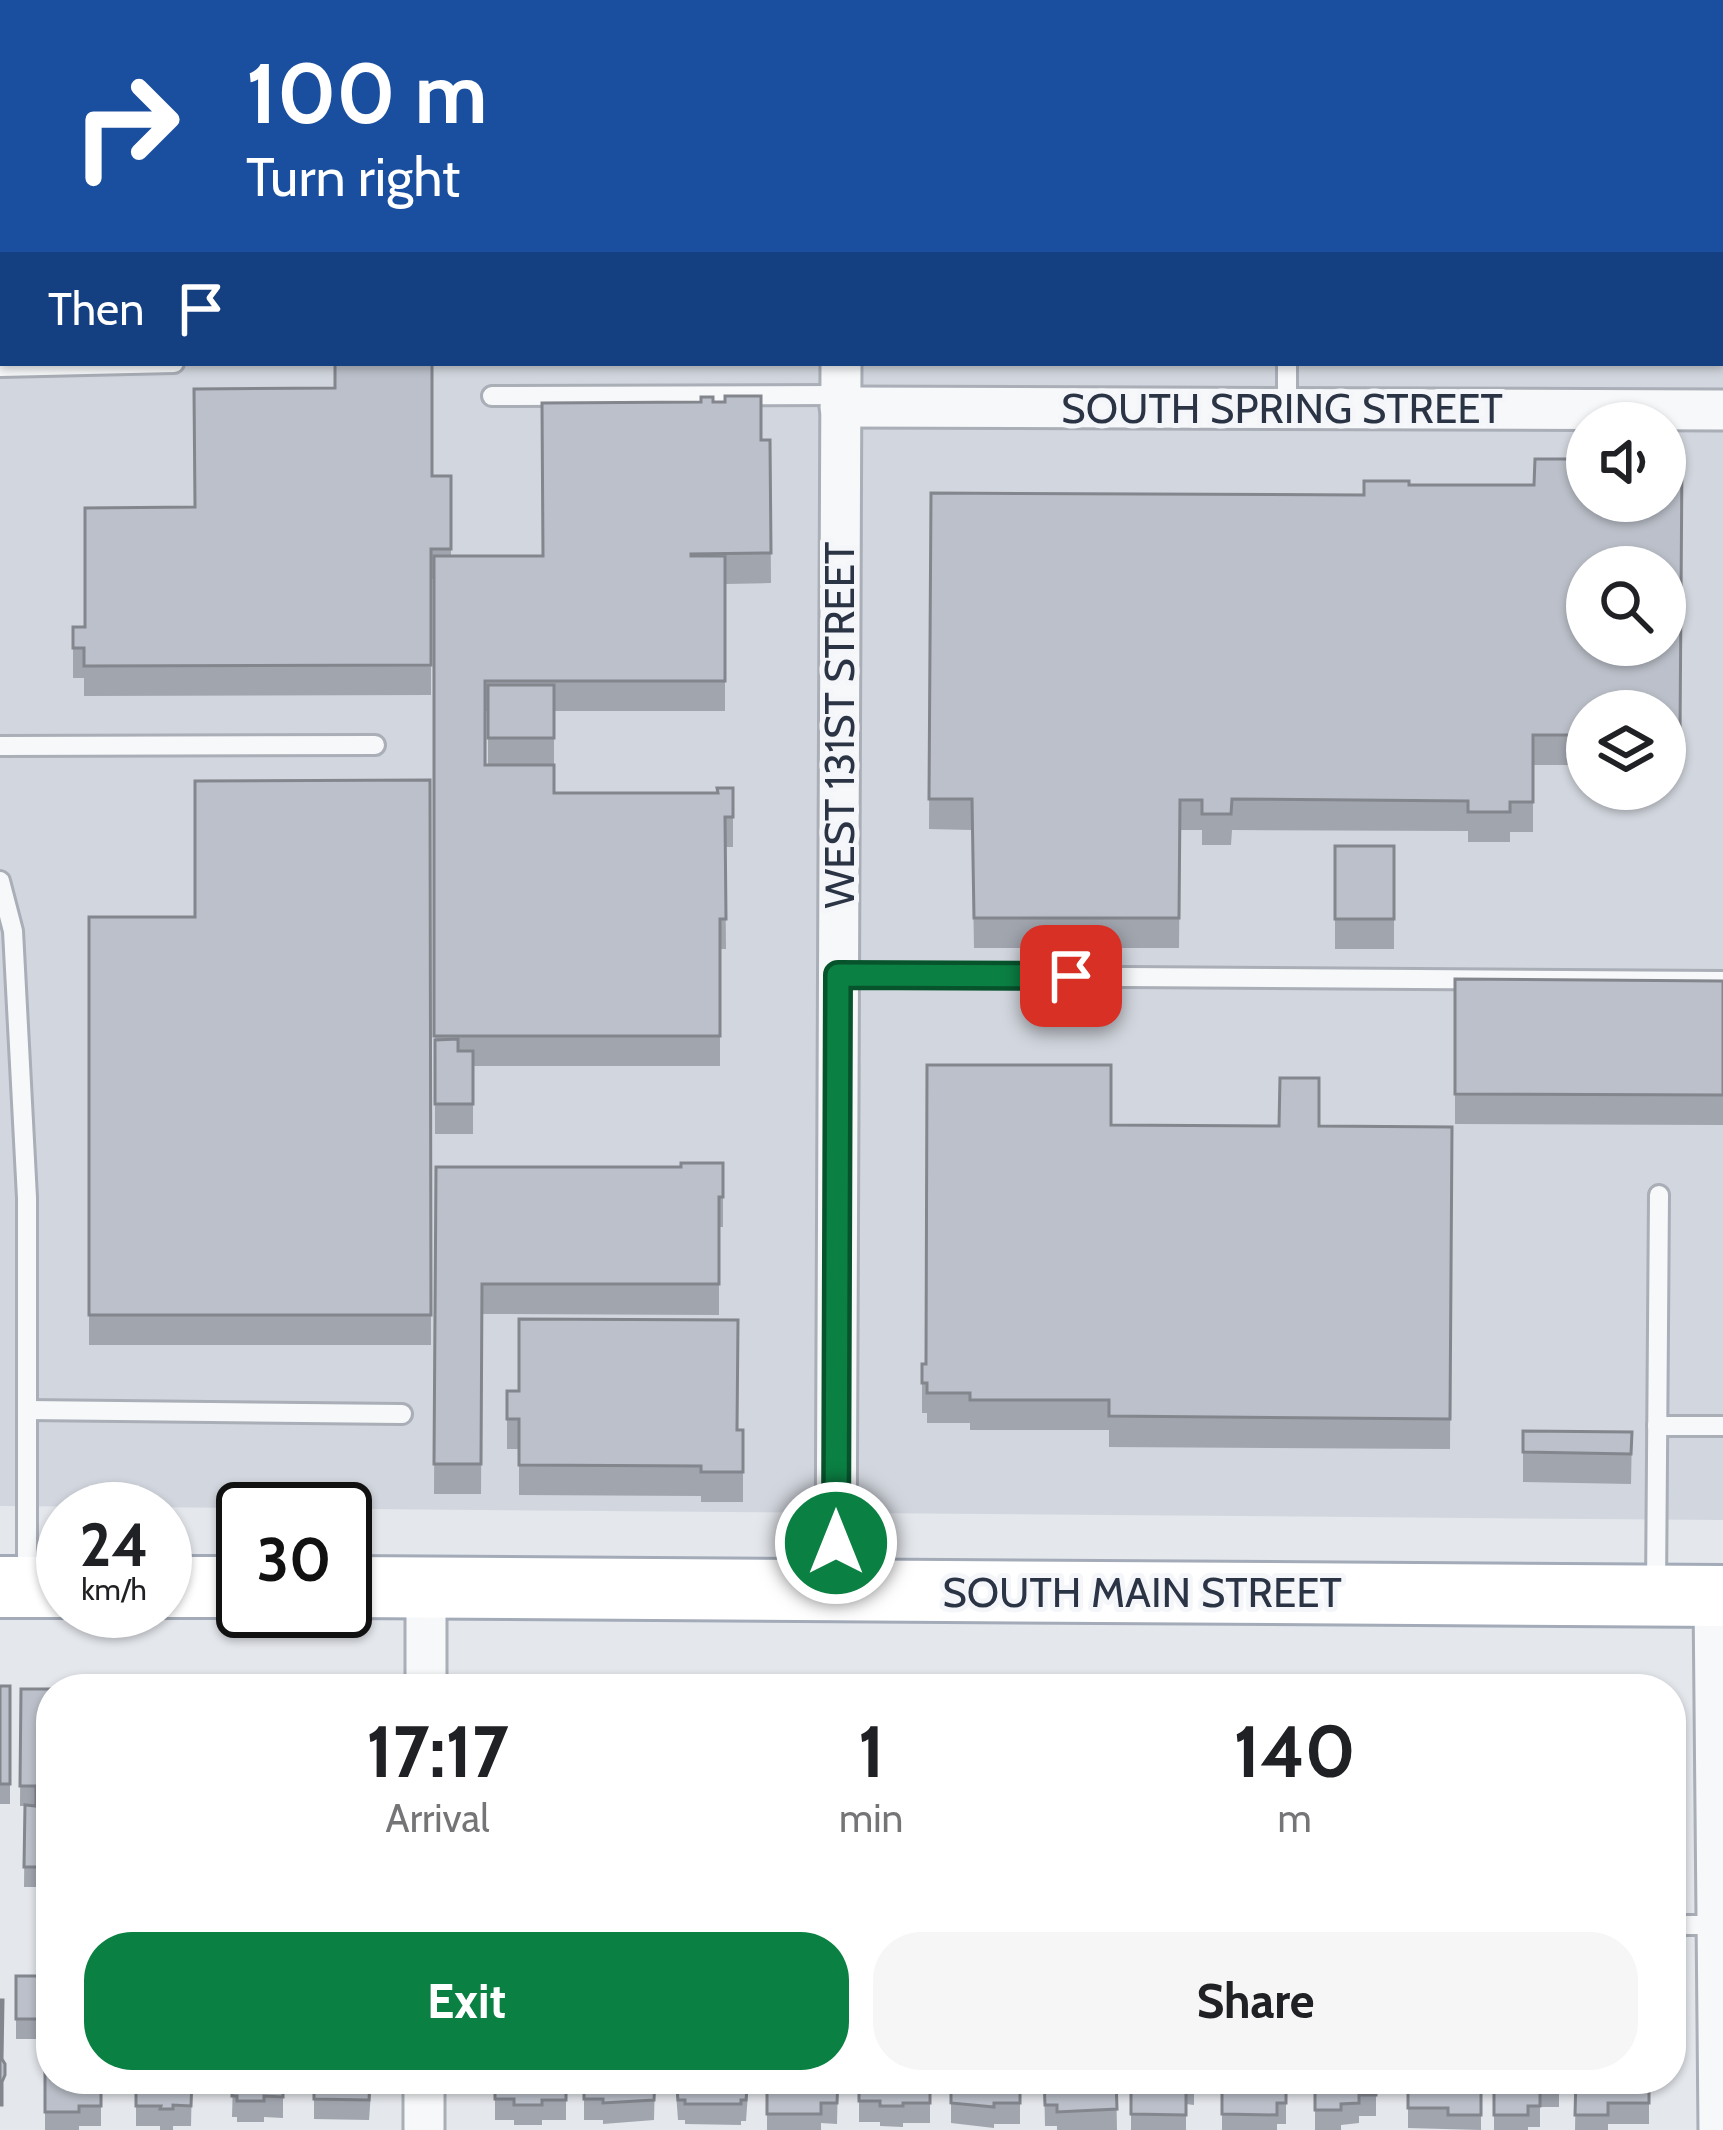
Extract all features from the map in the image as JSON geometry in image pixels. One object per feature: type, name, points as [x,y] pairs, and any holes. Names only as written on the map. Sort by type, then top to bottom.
[{"type":"main road","name":"SOUTH MAIN STREET","points":[[372,1587],[1698,1596]]},
{"type":"street","name":"SOUTH SPRING STREET","points":[[841,388],[1287,408],[1723,410]]},
{"type":"street","name":"WEST 131ST STREET","points":[[836,1590],[841,388]]},
{"type":"street","points":[[426,1674],[427,1587]]},
{"type":"street","points":[[1698,1596],[1720,1925],[1719,2130]]},
{"type":"street","points":[[424,2094],[424,2130]]},
{"type":"lane","points":[[0,367],[44,366]]},
{"type":"lane","points":[[1287,366],[1287,408]]},
{"type":"lane","points":[[492,396],[841,388]]},
{"type":"lane","points":[[0,746],[375,745]]},
{"type":"lane","points":[[0,880],[13,931],[27,1198],[30,1587]]},
{"type":"lane","points":[[838,975],[1723,981]]},
{"type":"lane","points":[[1659,1195],[1657,1426],[1698,1596]]},
{"type":"lane","points":[[27,1410],[402,1414]]},
{"type":"lane","points":[[1657,1426],[1723,1426]]},
{"type":"lane","points":[[1686,1925],[1720,1925]]},
{"type":"shaded area","points":[[0,366],[1723,366],[1723,1520],[372,1509],[372,1482],[216,1482],[216,1508],[192,1508],[192,1482],[36,1482],[36,1506],[0,1506]]},
{"type":"building","points":[[335,366],[432,366],[432,476],[451,476],[451,549],[431,549],[431,665],[84,666],[84,648],[73,648],[73,627],[85,627],[85,508],[195,507],[194,389],[335,388]]},
{"type":"building","points":[[725,396],[761,396],[761,440],[770,440],[771,553],[691,554],[725,556],[725,681],[485,681],[485,765],[554,765],[554,793],[718,793],[717,788],[733,788],[733,817],[725,817],[720,1036],[434,1036],[434,556],[543,556],[542,403],[701,402],[701,397],[725,402]]},
{"type":"building","points":[[1535,459],[1566,459],[1566,522],[1682,522],[1681,546],[1566,546],[1566,666],[1680,666],[1680,690],[1566,690],[1566,735],[1533,735],[1533,802],[1510,802],[1510,812],[1468,812],[1468,801],[1232,799],[1231,814],[1202,814],[1202,800],[1180,800],[1179,918],[974,918],[972,799],[929,799],[931,493],[1364,495],[1364,481],[1534,485]]},
{"type":"building","points":[[488,685],[554,685],[554,738],[488,738]]},
{"type":"building","points":[[430,780],[431,1315],[89,1315],[89,917],[195,917],[195,781]]},
{"type":"building","points":[[1335,846],[1394,846],[1394,919],[1335,919]]},
{"type":"building","points":[[1455,979],[1723,981],[1723,1095],[1455,1094]]},
{"type":"building","points":[[458,1039],[458,1051],[473,1051],[473,1104],[435,1104],[435,1040]]},
{"type":"building","points":[[927,1065],[1111,1065],[1111,1125],[1279,1126],[1280,1078],[1319,1078],[1319,1126],[1452,1127],[1450,1419],[1109,1416],[1109,1400],[970,1400],[970,1393],[927,1393],[922,1364],[926,1364]]},
{"type":"building","points":[[681,1163],[723,1163],[719,1284],[482,1284],[481,1464],[434,1464],[436,1167],[681,1167]]},
{"type":"building","points":[[519,1319],[738,1320],[737,1430],[743,1430],[743,1472],[701,1472],[701,1466],[519,1465],[519,1419],[507,1419],[507,1391],[519,1391]]},
{"type":"building","points":[[1523,1431],[1632,1432],[1631,1454],[1523,1452]]},
{"type":"building","points":[[0,1686],[10,1686],[10,1784],[0,1784]]},
{"type":"building","points":[[21,1689],[36,1689],[36,1786],[20,1786]]},
{"type":"building","points":[[25,1805],[36,1806],[36,1867],[24,1867]]},
{"type":"building","points":[[16,1976],[36,1976],[36,2019],[16,2019]]},
{"type":"building","points":[[0,2000],[5,2064],[2,2105],[0,2105]]},
{"type":"building","points":[[45,2094],[101,2094],[101,2106],[79,2106],[79,2112],[45,2112]]},
{"type":"building","points":[[136,2094],[191,2094],[191,2106],[136,2106]]},
{"type":"building","points":[[283,2094],[264,2096],[264,2101],[237,2101],[232,2096]]},
{"type":"building","points":[[314,2094],[369,2094],[369,2100],[314,2099]]},
{"type":"building","points":[[495,2094],[566,2094],[566,2100],[542,2100],[542,2105],[495,2099]]},
{"type":"building","points":[[584,2094],[654,2094],[654,2100],[603,2103],[603,2099],[584,2099]]},
{"type":"building","points":[[677,2094],[747,2094],[741,2104],[678,2100]]},
{"type":"building","points":[[767,2094],[837,2094],[837,2103],[821,2103],[821,2114],[767,2114]]},
{"type":"building","points":[[859,2094],[930,2094],[930,2103],[903,2106],[859,2101]]},
{"type":"building","points":[[951,2094],[1020,2094],[1020,2103],[994,2103],[994,2107],[951,2103]]},
{"type":"building","points":[[1045,2094],[1116,2094],[1117,2109],[1057,2112],[1057,2105],[1045,2105]]},
{"type":"building","points":[[1131,2094],[1186,2094],[1186,2115],[1131,2114]]},
{"type":"building","points":[[1222,2094],[1286,2094],[1286,2103],[1277,2103],[1277,2115],[1222,2114]]},
{"type":"building","points":[[1315,2094],[1376,2094],[1359,2095],[1359,2103],[1341,2104],[1341,2110],[1315,2110]]},
{"type":"building","points":[[1408,2094],[1481,2094],[1481,2115],[1448,2115],[1448,2108],[1408,2108]]},
{"type":"building","points":[[1494,2094],[1540,2094],[1540,2106],[1528,2106],[1528,2115],[1494,2115]]},
{"type":"building","points":[[1576,2094],[1649,2094],[1649,2103],[1608,2103],[1608,2115],[1575,2115]]},
{"type":"route","points":[[836,1543],[838,975],[1071,976]]}]
